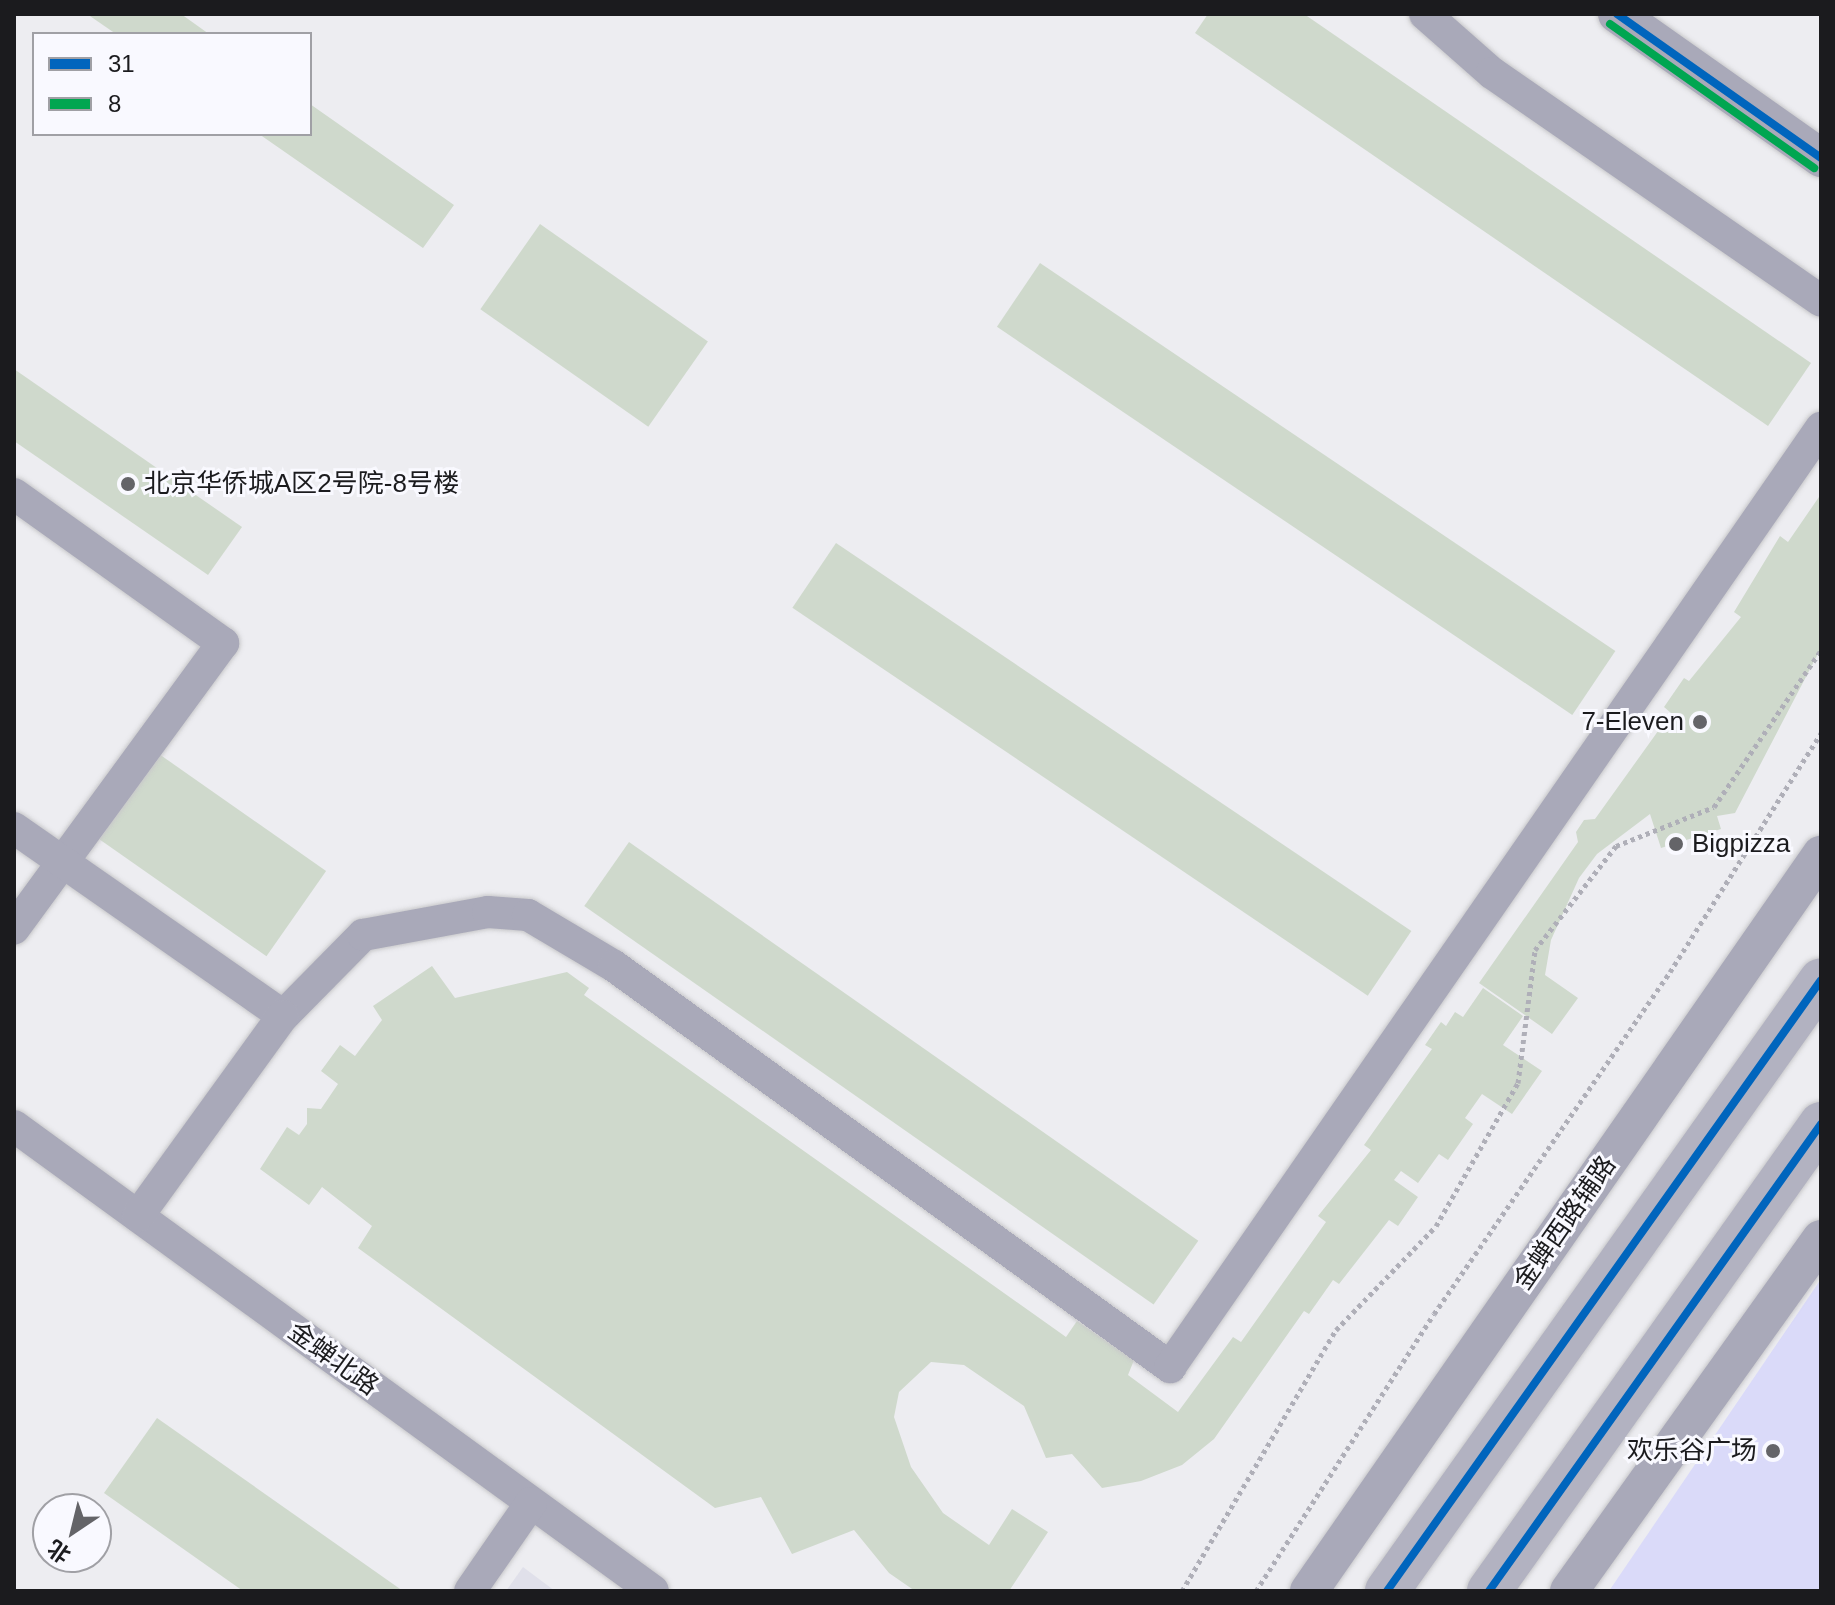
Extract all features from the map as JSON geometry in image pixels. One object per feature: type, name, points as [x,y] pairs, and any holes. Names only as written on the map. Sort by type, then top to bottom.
[{"type":"main road","points":[[1387,1591],[1821,980]]},
{"type":"main road","points":[[1489,1591],[1821,1124]]},
{"type":"street","points":[[1425,14],[1492,73],[1821,301]]},
{"type":"street","points":[[1617,14],[1821,158]]},
{"type":"street","points":[[138,1216],[283,1016],[363,935],[488,912],[528,915],[614,966],[1170,1367],[1821,428]]},
{"type":"street","points":[[14,494],[223,643],[60,861],[14,929]]},
{"type":"street","points":[[14,828],[283,1016]]},
{"type":"street","name":"金蝉西路辅路","points":[[1309,1591],[1821,855]]},
{"type":"street","name":"金蝉北路","points":[[14,1126],[653,1591]]},
{"type":"street","points":[[1569,1591],[1821,1239]]},
{"type":"street","points":[[470,1591],[531,1503]]},
{"type":"path","points":[[1182,1591],[1336,1330],[1436,1226],[1518,1083],[1535,950],[1616,846],[1714,807],[1821,650]]},
{"type":"path","points":[[1256,1591],[1434,1314],[1670,972],[1821,733]]},
{"type":"shaded area","name":"欢乐谷广场","points":[[1821,1279],[1821,1591],[1609,1591]]},
{"type":"shaded area","points":[[523,1567],[555,1591],[506,1591]]},
{"type":"building","points":[[87,14],[181,14],[206,32],[113,32]]},
{"type":"building","points":[[1208,14],[1304,14],[1811,363],[1768,426],[1195,33]]},
{"type":"building","points":[[312,105],[454,205],[423,248],[262,136],[312,136]]},
{"type":"building","points":[[540,224],[708,342],[648,427],[480,309]]},
{"type":"building","points":[[1040,263],[1615,651],[1572,715],[997,327]]},
{"type":"building","name":"北京华侨城A区2号院-8号楼","points":[[14,369],[242,527],[208,575],[14,441]]},
{"type":"building","points":[[1821,494],[1821,648],[1735,813],[1717,816],[1721,829],[1661,848],[1650,814],[1597,854],[1579,878],[1551,940],[1545,975],[1578,998],[1552,1034],[1479,983],[1578,842],[1576,832],[1584,820],[1595,819],[1671,713],[1664,707],[1684,678],[1689,681],[1741,617],[1734,612],[1780,536],[1788,542]]},
{"type":"building","points":[[836,543],[1411,931],[1368,996],[792,608]]},
{"type":"building","points":[[159,754],[326,871],[266,956],[99,839]]},
{"type":"building","points":[[629,842],[1198,1241],[1154,1305],[584,906]]},
{"type":"building","points":[[432,966],[455,998],[567,972],[589,988],[584,995],[1066,1337],[1077,1321],[1134,1360],[1128,1375],[1178,1412],[1233,1337],[1241,1342],[1326,1222],[1318,1216],[1371,1150],[1364,1145],[1432,1049],[1425,1045],[1441,1022],[1446,1026],[1455,1012],[1463,1017],[1483,988],[1523,1016],[1503,1045],[1542,1071],[1512,1114],[1482,1094],[1465,1118],[1473,1124],[1448,1160],[1439,1154],[1418,1183],[1401,1171],[1394,1180],[1418,1197],[1398,1226],[1389,1220],[1339,1284],[1333,1280],[1309,1314],[1304,1311],[1214,1439],[1182,1465],[1141,1481],[1102,1488],[1072,1454],[1046,1458],[1024,1406],[964,1365],[931,1362],[899,1392],[894,1417],[911,1467],[943,1513],[989,1545],[1012,1509],[1048,1532],[1009,1591],[915,1591],[889,1573],[854,1530],[792,1554],[761,1497],[715,1508],[358,1248],[372,1226],[322,1187],[309,1205],[260,1169],[287,1127],[299,1135],[307,1124],[307,1108],[321,1109],[338,1084],[321,1071],[340,1045],[355,1056],[382,1020],[373,1006]]},
{"type":"building","points":[[157,1418],[403,1591],[243,1591],[112,1499],[112,1493],[104,1493]]},
{"type":"transit line","name":"31","points":[[1617,14],[1821,158]]},
{"type":"transit line","name":"8","points":[[1610,24],[1814,168]]},
{"type":"transit line","name":"31","points":[[1387,1591],[1821,980]]},
{"type":"transit line","name":"31","points":[[1489,1591],[1821,1124]]},
{"type":"place","name":"北京华侨城A区2号院-8号楼","points":[[128,484]]},
{"type":"place","name":"7-Eleven","points":[[1700,722]]},
{"type":"place","name":"Bigpizza","points":[[1676,844]]},
{"type":"place","name":"欢乐谷广场","points":[[1773,1451]]}]
